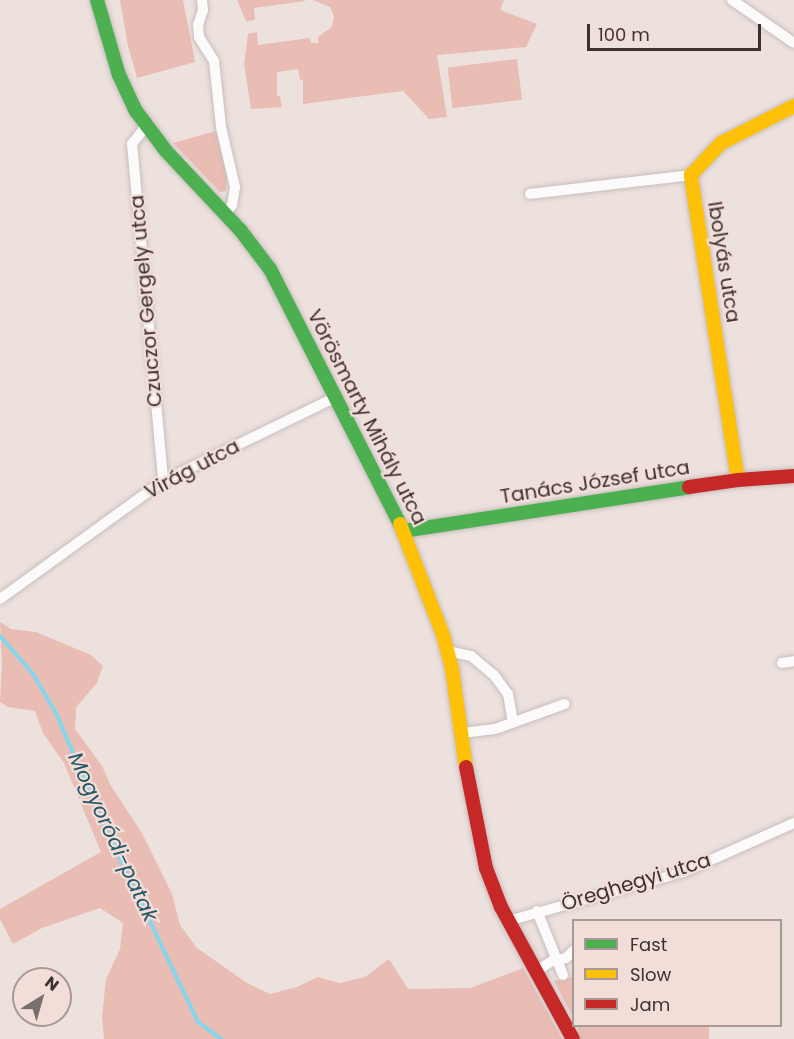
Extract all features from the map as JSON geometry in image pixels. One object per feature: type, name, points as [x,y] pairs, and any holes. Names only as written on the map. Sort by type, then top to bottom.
[{"type":"main road","name":"Vörösmarty Mihály utca","points":[[97,0],[126,94],[146,126],[226,214],[270,269],[403,531],[425,584],[447,651],[467,775],[486,868],[508,921],[573,1039]]},
{"type":"main road","points":[[691,175],[721,143],[794,106]]},
{"type":"main road","name":"Ibolyás utca","points":[[691,175],[738,480]]},
{"type":"main road","name":"Tanács József utca","points":[[403,531],[738,480],[794,476]]},
{"type":"street","points":[[201,0],[203,10],[198,25],[199,37],[214,61],[221,127],[235,187],[232,205],[226,214]]},
{"type":"street","points":[[732,0],[794,43]]},
{"type":"street","name":"Czuczor Gergely utca","points":[[146,126],[132,144],[163,481]]},
{"type":"street","points":[[530,194],[691,175]]},
{"type":"street","name":"Virág utca","points":[[0,599],[163,481],[336,397]]},
{"type":"street","points":[[447,651],[471,656],[494,675],[508,694],[513,723]]},
{"type":"street","points":[[782,663],[794,661]]},
{"type":"street","points":[[462,733],[495,729],[565,704]]},
{"type":"street","name":"Öreghegyi utca","points":[[508,921],[537,911],[684,872],[794,823]]},
{"type":"street","points":[[537,911],[563,975]]},
{"type":"street","points":[[536,971],[566,958],[572,951]]},
{"type":"shaded area","points":[[120,0],[183,0],[195,62],[137,78],[128,46]]},
{"type":"shaded area","points":[[237,0],[305,1],[254,8],[255,20],[246,21]]},
{"type":"shaded area","points":[[313,0],[504,0],[500,10],[537,24],[526,47],[437,55],[447,117],[429,119],[403,91],[303,104],[303,80],[300,80],[298,69],[277,72],[277,96],[280,96],[282,107],[251,109],[244,64],[248,34],[257,32],[258,45],[310,38],[311,43],[318,43],[318,37],[332,27],[334,16],[330,7]]},
{"type":"shaded area","points":[[517,59],[522,100],[453,108],[448,68]]},
{"type":"shaded area","points":[[216,131],[227,178],[226,191],[220,192],[173,143]]},
{"type":"shaded area","points":[[0,622],[11,629],[36,632],[91,655],[103,666],[97,683],[76,707],[75,729],[102,766],[111,786],[142,833],[172,894],[180,925],[197,948],[247,983],[270,994],[297,987],[318,977],[340,983],[365,977],[389,959],[408,989],[470,988],[523,968],[562,1039],[104,1039],[102,1017],[106,979],[120,949],[123,923],[100,908],[42,928],[13,944],[0,919],[0,909],[101,852],[64,763],[43,733],[35,711],[8,707],[0,702],[2,663]]},
{"type":"shaded area","points":[[572,977],[572,1015],[554,981]]},
{"type":"shaded area","points":[[578,1027],[709,1027],[709,1039],[578,1039]]},
{"type":"waterway","name":"Mogyoródi-patak","points":[[0,636],[33,674],[56,713],[103,823],[198,1022],[221,1039]]},
{"type":"traffic: fast","points":[[97,0],[119,75],[136,111],[166,151],[241,231],[270,269],[400,524]]},
{"type":"traffic: fast","points":[[403,531],[689,487]]},
{"type":"traffic: slow","points":[[738,480],[691,175],[721,143],[794,106]]},
{"type":"traffic: slow","points":[[400,524],[443,635],[452,669],[466,767]]},
{"type":"traffic: jam","points":[[689,487],[738,480],[794,476]]},
{"type":"traffic: jam","points":[[466,767],[486,868],[501,907],[573,1039]]}]
